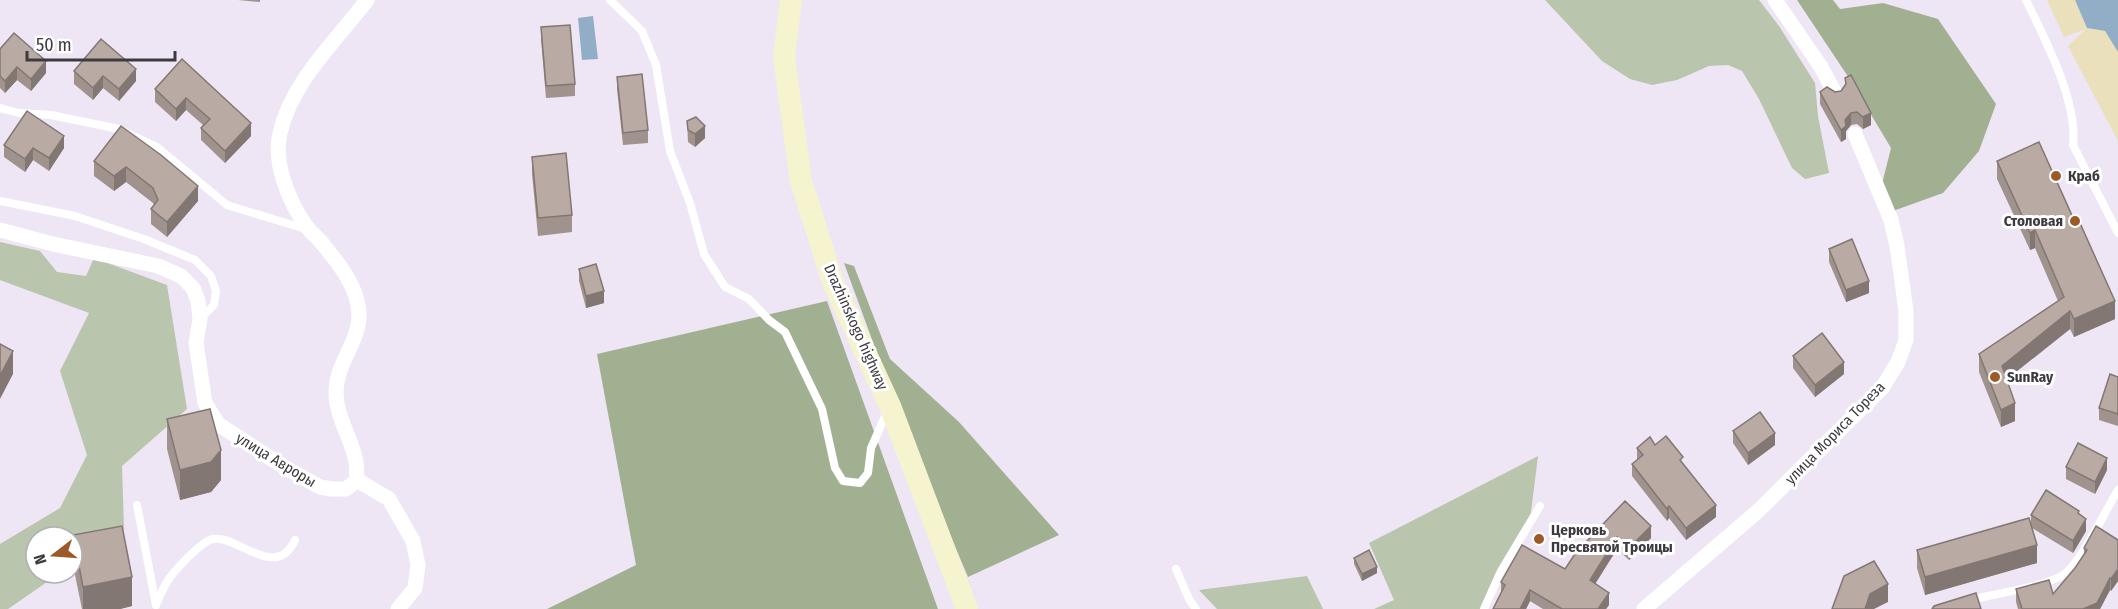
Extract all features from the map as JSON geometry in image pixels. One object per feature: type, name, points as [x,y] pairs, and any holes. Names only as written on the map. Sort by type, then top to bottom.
[{"type":"main road","name":"Drazhinskogo highway","points":[[791,0],[784,57],[801,181],[833,282],[890,406],[967,609]]},
{"type":"street","points":[[367,0],[311,70],[288,110],[279,135],[280,168],[292,205],[307,229],[321,242],[348,278],[360,311],[357,335],[340,372],[336,390],[338,413],[356,461],[357,480],[389,499],[413,541],[418,565],[415,588],[398,609]]},
{"type":"street","points":[[1774,0],[1821,67],[1836,95]]},
{"type":"street","name":"улица Мориса Тореза","points":[[1644,609],[1758,511],[1882,388],[1898,362],[1906,340],[1906,311],[1897,246],[1891,220],[1855,134]]},
{"type":"street","name":"улица Авроры","points":[[0,230],[53,244],[158,266],[180,276],[193,288],[198,301],[200,319],[196,343],[205,403],[218,424],[320,487],[346,489],[357,480]]},
{"type":"lane","points":[[610,0],[642,31],[656,65],[670,151],[690,203],[704,254],[725,286],[748,299],[785,332],[822,409],[835,468],[843,481],[860,483],[868,473],[871,448],[890,406]]},
{"type":"lane","points":[[2026,0],[2058,69],[2075,129],[2073,145],[2118,233]]},
{"type":"lane","points":[[0,108],[19,113],[51,115],[119,129],[157,147],[227,205],[307,229]]},
{"type":"lane","points":[[0,201],[75,216],[144,239],[195,260],[211,276],[216,291],[214,305],[200,319]]},
{"type":"lane","points":[[1964,601],[2050,581],[2062,575],[2074,564],[2117,494]]},
{"type":"lane","points":[[137,506],[156,607]]},
{"type":"lane","points":[[1484,609],[1501,571],[1540,506]]},
{"type":"lane","points":[[156,607],[171,575],[201,546],[213,539],[225,540],[267,557],[285,554],[292,548],[295,540]]},
{"type":"lane","points":[[1176,569],[1189,600],[1196,609]]},
{"type":"green space","points":[[1545,0],[1759,0],[1779,26],[1815,83],[1818,116],[1829,173],[1805,179],[1792,168],[1759,99],[1742,71],[1728,65],[1709,66],[1677,80],[1652,85],[1630,79],[1602,61]]},
{"type":"green space","points":[[1797,0],[1833,0],[1840,9],[1883,3],[1938,19],[1996,104],[1979,151],[1943,193],[1893,211],[1882,184],[1891,148],[1851,81]]},
{"type":"green space","points":[[0,242],[40,251],[57,272],[86,276],[94,258],[167,285],[187,409],[122,466],[124,529],[84,557],[84,525],[32,525],[60,508],[87,455],[60,371],[89,313],[0,280]]},
{"type":"green space","points":[[844,263],[854,266],[890,359],[959,422],[1059,535],[968,577],[904,427]]},
{"type":"green space","points":[[827,301],[938,609],[547,609],[636,565],[597,354]]},
{"type":"green space","points":[[1538,456],[1530,520],[1487,609],[1374,609],[1394,600],[1369,543]]},
{"type":"green space","points":[[24,530],[24,585],[43,585],[8,609],[0,609],[0,544]]},
{"type":"green space","points":[[1307,576],[1323,609],[1217,609],[1199,590]]},
{"type":"sand","points":[[2047,0],[2075,0],[2087,28],[2105,31],[2118,52],[2118,141],[2068,46],[2086,29],[2064,37]]},
{"type":"water","points":[[2075,0],[2118,0],[2118,52],[2105,31],[2087,28]]},
{"type":"water","points":[[593,16],[598,59],[582,60],[578,18]]},
{"type":"building","points":[[570,25],[575,84],[546,86],[541,27]]},
{"type":"building","points":[[14,33],[46,61],[31,79],[17,67],[5,81],[0,76],[0,49]]},
{"type":"building","points":[[101,39],[136,69],[119,89],[103,76],[93,88],[74,71]]},
{"type":"building","points":[[182,59],[251,123],[225,151],[201,128],[210,119],[186,98],[176,109],[155,89]]},
{"type":"building","points":[[642,74],[648,130],[623,133],[617,77]]},
{"type":"building","points":[[1851,75],[1871,113],[1863,117],[1857,112],[1851,113],[1845,120],[1846,126],[1841,130],[1820,92],[1827,87],[1835,92],[1841,91],[1846,84],[1845,78]]},
{"type":"building","points":[[27,111],[64,136],[49,158],[33,148],[25,159],[4,145]]},
{"type":"building","points":[[696,117],[705,126],[695,134],[688,130],[687,121]]},
{"type":"building","points":[[121,126],[198,186],[167,222],[151,209],[158,200],[153,188],[126,167],[114,176],[94,161]]},
{"type":"building","points":[[2039,142],[2075,222],[2079,221],[2115,301],[2074,319],[2070,311],[2002,366],[2015,403],[2001,410],[1979,354],[2064,297],[2035,230],[2030,233],[1997,161]]},
{"type":"building","points":[[566,153],[572,215],[538,218],[532,157]]},
{"type":"building","points":[[1852,239],[1869,281],[1846,290],[1829,249]]},
{"type":"building","points":[[596,264],[604,291],[586,296],[579,269]]},
{"type":"building","points":[[1822,333],[1844,362],[1815,385],[1793,356]]},
{"type":"building","points":[[0,344],[13,351],[0,376]]},
{"type":"building","points":[[2110,374],[2118,377],[2118,414],[2099,408]]},
{"type":"building","points":[[210,409],[221,450],[211,462],[180,470],[167,419]]},
{"type":"building","points":[[1760,412],[1775,433],[1748,453],[1733,431]]},
{"type":"building","points":[[1666,436],[1683,457],[1680,460],[1716,505],[1686,528],[1669,506],[1667,509],[1632,464],[1643,455],[1637,448],[1650,437],[1655,445]]},
{"type":"building","points":[[2078,443],[2107,458],[2095,482],[2066,467]]},
{"type":"building","points":[[2046,490],[2079,511],[2078,513],[2086,519],[2073,541],[2031,515]]},
{"type":"building","points":[[1625,501],[1651,526],[1629,548],[1617,537],[1590,580],[1609,593],[1598,609],[1562,609],[1530,590],[1520,609],[1493,609],[1505,585],[1501,582],[1522,545],[1565,569],[1583,542],[1585,543]]},
{"type":"building","points":[[2029,518],[2037,545],[1925,577],[1917,550]]},
{"type":"building","points":[[122,526],[132,577],[83,587],[84,533]]},
{"type":"building","points":[[2096,526],[2118,540],[2118,569],[2110,578],[2097,603],[2083,609],[2022,609],[2016,589],[2049,580],[2053,594],[2087,550],[2084,548]]},
{"type":"building","points":[[1369,550],[1377,567],[1362,574],[1354,558]]},
{"type":"building","points":[[1874,561],[1888,584],[1870,594],[1865,609],[1832,609],[1844,576]]},
{"type":"building","points":[[1976,593],[1981,609],[1932,609],[1934,606]]},
{"type":"place","name":"Краб","points":[[2056,176]]},
{"type":"place","name":"Столовая","points":[[2075,221]]},
{"type":"place","name":"SunRay","points":[[1995,377]]},
{"type":"place","name":"Церковь Пресвятой Троицы","points":[[1539,539]]}]
